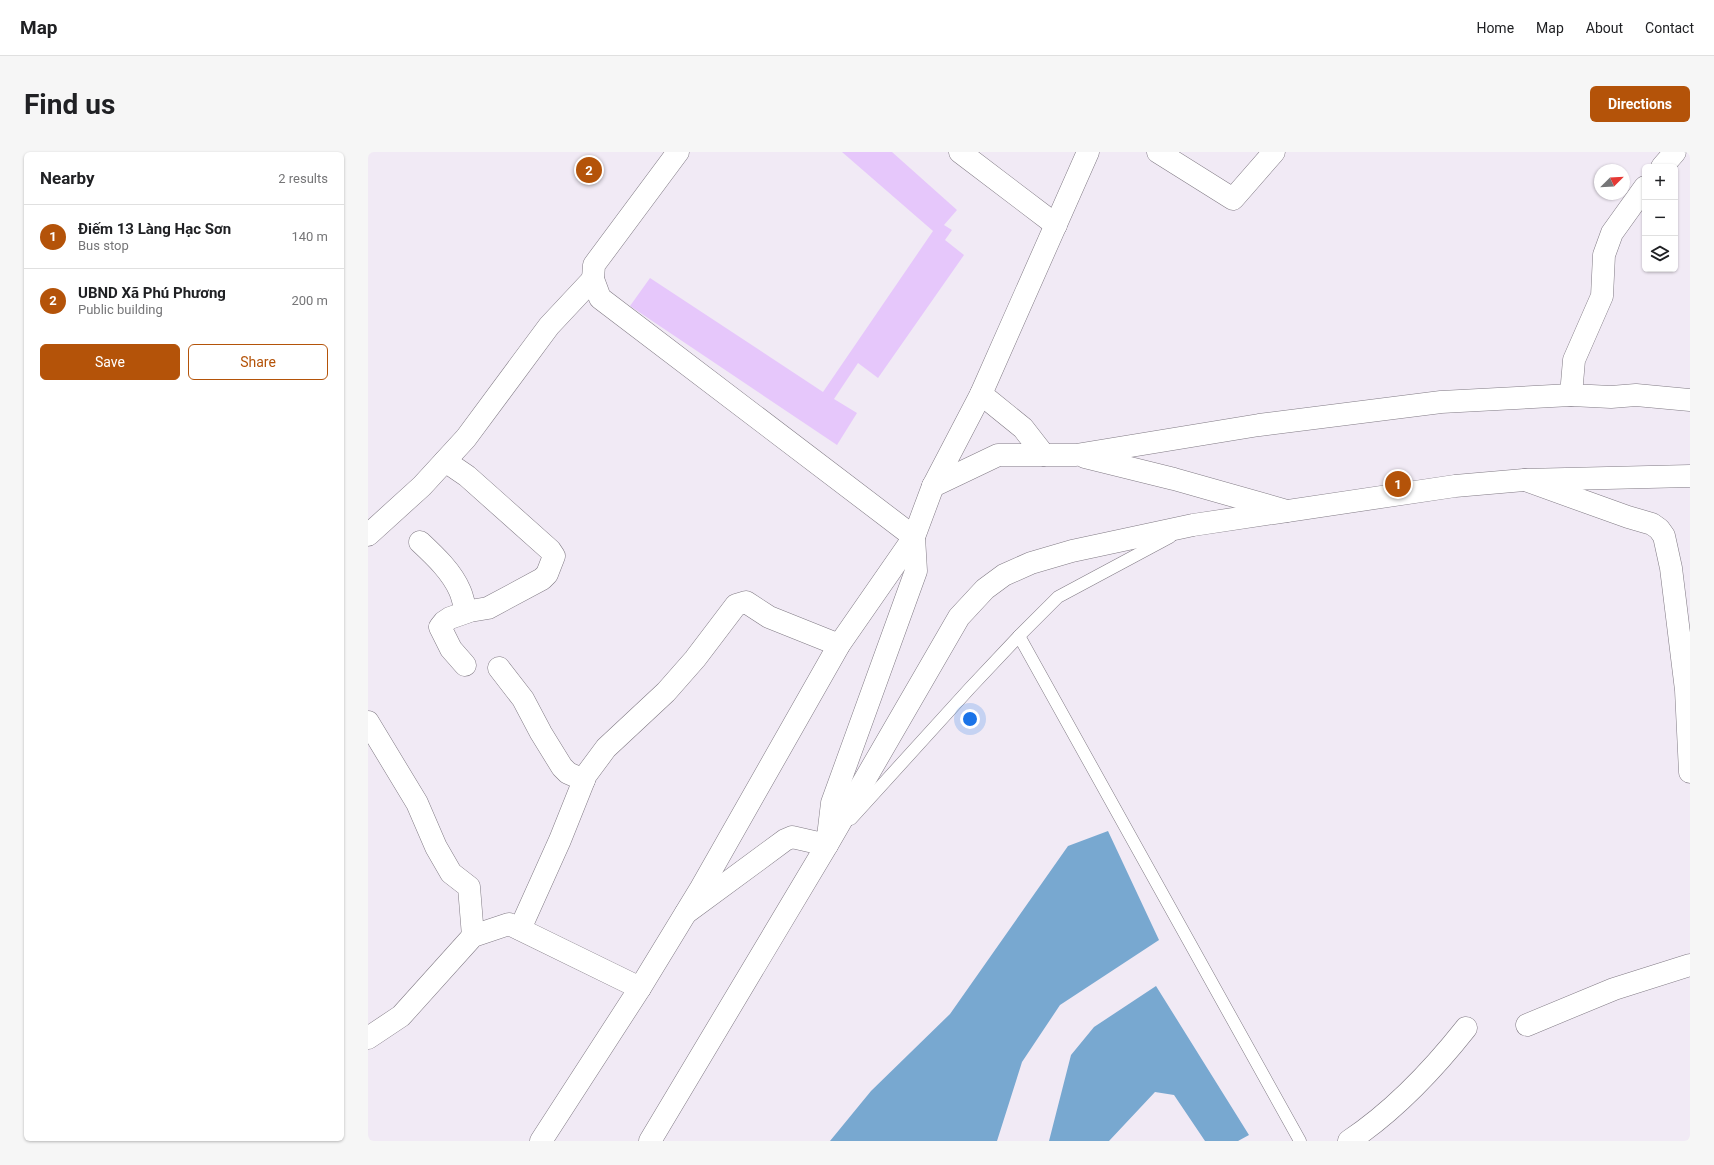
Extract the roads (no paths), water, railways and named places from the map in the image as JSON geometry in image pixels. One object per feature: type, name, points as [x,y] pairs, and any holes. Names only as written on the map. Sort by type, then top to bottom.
[{"type":"street","points":[[678,152],[594,265],[593,279],[600,298],[914,537],[916,571],[832,804],[827,845]]},
{"type":"street","points":[[960,152],[1056,225]]},
{"type":"street","points":[[541,1141],[640,988],[686,913],[839,645],[914,537],[934,486],[981,394],[1088,152]]},
{"type":"street","points":[[1158,152],[1233,199],[1274,152]]},
{"type":"street","points":[[1665,164],[1675,152]]},
{"type":"street","points":[[1571,395],[1574,360],[1602,296],[1604,255],[1612,233],[1642,191]]},
{"type":"street","points":[[368,535],[422,486],[466,438],[549,326],[593,279]]},
{"type":"street","points":[[981,394],[1023,428],[1044,455]]},
{"type":"street","points":[[934,486],[998,455],[1076,455],[1259,425],[1433,403],[1571,395],[1611,397],[1636,395],[1690,400]]},
{"type":"street","points":[[1076,455],[1174,479],[1287,511]]},
{"type":"street","points":[[445,461],[467,476],[550,550],[554,556],[547,574],[542,579],[488,608],[466,612],[444,622],[440,627],[451,649],[465,665]]},
{"type":"street","points":[[650,1141],[827,845],[959,616],[985,588],[1004,574],[1031,563],[1072,551],[1193,525],[1455,486],[1524,480],[1689,476]]},
{"type":"street","points":[[1524,480],[1652,524],[1659,529],[1664,536],[1671,568],[1686,690],[1690,772]]},
{"type":"street","points":[[420,542],[440,562],[452,577],[460,590],[466,612]]},
{"type":"street","points":[[520,929],[560,840],[584,780],[606,748],[671,686],[695,659],[736,605],[746,602],[769,617],[839,645]]},
{"type":"street","points":[[499,668],[523,699],[541,733],[562,767],[568,773],[584,780]]},
{"type":"street","points":[[368,722],[417,803],[436,847],[451,873],[469,888],[473,936]]},
{"type":"street","points":[[686,913],[785,840],[792,837],[827,845]]},
{"type":"street","points":[[368,1038],[401,1016],[473,936],[509,924],[640,988]]},
{"type":"street","points":[[1527,1025],[1614,989],[1690,965]]},
{"type":"street","points":[[1349,1141],[1387,1112],[1421,1080],[1466,1028]]},
{"type":"lane","points":[[827,845],[1019,636],[1058,597],[1193,525]]},
{"type":"lane","points":[[1019,636],[1300,1141]]},
{"type":"water","points":[[1108,831],[1159,940],[1060,1005],[1022,1062],[997,1141],[830,1141],[871,1091],[950,1014],[1068,846]]},
{"type":"water","points":[[1156,986],[1249,1135],[1238,1141],[1205,1141],[1174,1095],[1155,1092],[1109,1141],[1049,1141],[1071,1055],[1094,1027]]},
{"type":"place","name":"UBND Xã Phú Phương","points":[[589,170]]},
{"type":"place","name":"Điếm 13 Làng Hạc Sơn","points":[[1398,484]]}]
